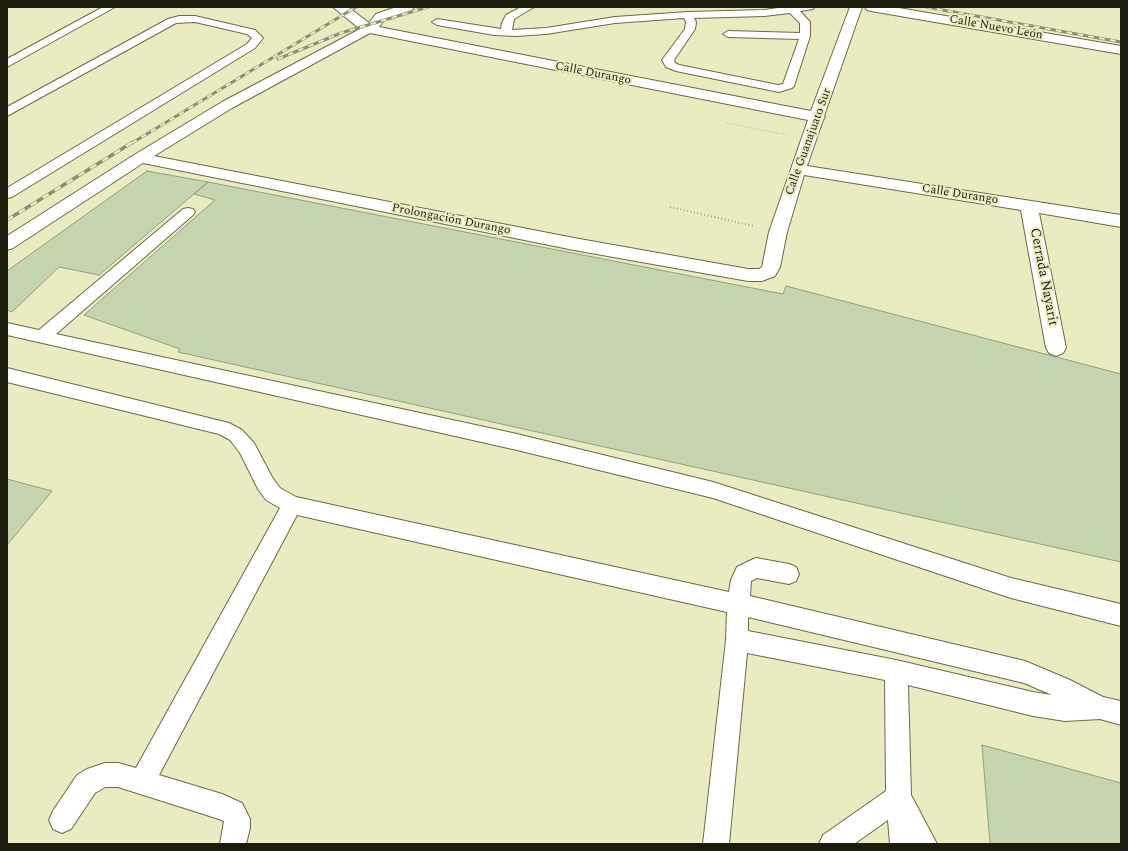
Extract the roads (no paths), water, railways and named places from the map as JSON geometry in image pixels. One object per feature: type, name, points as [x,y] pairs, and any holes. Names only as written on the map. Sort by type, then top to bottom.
[{"type":"street","points":[[339,7],[369,29]]},
{"type":"street","points":[[7,244],[140,158],[249,92],[369,29],[380,17],[408,7]]},
{"type":"street","name":"Calle Guanajuato Sur","points":[[762,274],[768,272],[770,268],[778,232],[798,170],[856,7]]},
{"type":"street","name":"Calle Nuevo León","points":[[871,7],[1121,50]]},
{"type":"street","name":"Calle Durango","points":[[369,29],[378,32],[818,117]]},
{"type":"street","name":"Prolongación Durango","points":[[140,158],[574,244],[748,275],[762,274]]},
{"type":"street","name":"Calle Durango","points":[[798,170],[1121,221]]},
{"type":"street","name":"Cerrada Nayarit","points":[[1029,206],[1056,348]]},
{"type":"lane","points":[[7,64],[110,7]]},
{"type":"lane","points":[[506,33],[507,23],[510,17],[530,7]]},
{"type":"lane","points":[[438,22],[506,33],[546,31],[616,20],[688,15],[764,13],[792,8],[809,7]]},
{"type":"lane","points":[[688,15],[692,25],[668,60],[670,65],[676,68],[774,89],[783,89],[788,86],[805,36],[805,22],[792,8]]},
{"type":"lane","points":[[7,112],[172,21],[179,19],[195,19],[251,32],[258,38],[251,46],[7,194]]},
{"type":"lane","points":[[728,34],[805,36]]},
{"type":"lane","points":[[42,336],[188,212]]},
{"type":"lane","points":[[7,329],[517,442],[713,490],[1011,588],[1121,615]]},
{"type":"lane","points":[[7,375],[223,428],[236,435],[247,448],[265,483],[273,494],[292,505],[738,604],[1025,672],[1110,710]]},
{"type":"lane","points":[[142,781],[292,505]]},
{"type":"lane","points":[[716,844],[737,640],[738,604],[741,580],[744,574],[756,568],[789,574]]},
{"type":"lane","points":[[737,640],[896,671],[1034,704],[1065,709],[1110,710]]},
{"type":"lane","points":[[896,671],[898,797],[903,844]]},
{"type":"lane","points":[[62,820],[86,784],[105,775],[118,774],[222,807],[233,812],[237,819],[237,828],[233,844]]},
{"type":"lane","points":[[832,844],[898,797]]},
{"type":"lane","points":[[898,797],[924,844]]},
{"type":"railway","points":[[132,143],[356,7]]},
{"type":"railway","points":[[278,59],[341,33],[428,7]]},
{"type":"railway","points":[[926,7],[1121,42]]},
{"type":"railway","points":[[7,220],[133,142]]}]
